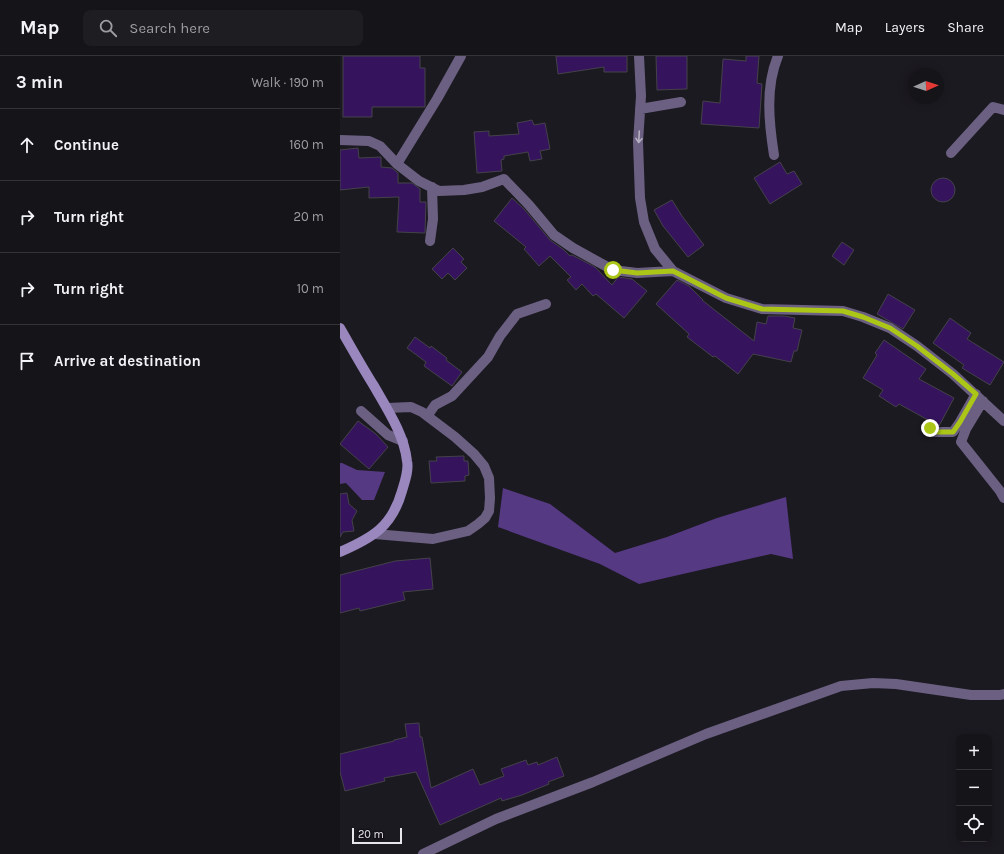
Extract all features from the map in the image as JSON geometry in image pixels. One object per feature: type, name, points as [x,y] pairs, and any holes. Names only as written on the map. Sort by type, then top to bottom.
[{"type":"main road","points":[[340,328],[387,408],[403,441],[408,462],[406,478],[399,500],[389,520],[375,534],[365,541],[340,552]]},
{"type":"street","points":[[397,164],[437,99],[461,56]]},
{"type":"street","points":[[640,56],[638,149],[640,198],[644,222],[656,249],[673,271],[726,298],[762,309],[843,311],[890,328],[923,350],[953,374],[1004,421]]},
{"type":"street","points":[[774,155],[770,128],[769,94],[775,63],[778,56]]},
{"type":"street","points":[[640,109],[682,102]]},
{"type":"street","points":[[951,153],[993,107],[1004,110]]},
{"type":"street","points":[[340,140],[369,141],[380,146],[397,164],[419,180],[439,191],[464,190],[482,187],[504,179],[529,205],[554,235],[580,252],[613,270],[637,273],[673,271]]},
{"type":"street","points":[[430,241],[433,219],[432,187]]},
{"type":"street","points":[[428,415],[435,405],[452,396],[488,357],[500,336],[517,314],[546,304]]},
{"type":"street","points":[[930,428],[935,432],[953,432],[979,398]]},
{"type":"street","points":[[979,398],[961,442],[1004,498]]},
{"type":"street","points":[[375,534],[433,539],[452,536],[468,531],[478,524],[489,511],[489,478],[484,466],[474,454],[428,415],[411,407],[387,408]]},
{"type":"street","points":[[361,412],[388,434],[403,441]]},
{"type":"street","points":[[423,854],[496,819],[592,782],[706,734],[841,686],[873,683],[896,684],[971,695],[1004,694]]},
{"type":"shaded area","points":[[340,463],[357,470],[385,472],[374,500],[362,500],[346,483],[340,484]]},
{"type":"shaded area","points":[[503,488],[550,504],[615,553],[667,537],[717,518],[786,497],[793,559],[771,554],[639,584],[600,564],[498,527]]},
{"type":"building","points":[[343,56],[420,56],[420,68],[425,68],[425,107],[372,107],[372,117],[343,117]]},
{"type":"building","points":[[556,56],[627,56],[627,72],[604,72],[604,67],[558,74]]},
{"type":"building","points":[[656,56],[687,56],[687,89],[657,90]]},
{"type":"building","points":[[746,56],[759,56],[757,83],[762,84],[759,128],[701,124],[703,101],[720,103],[723,59],[746,61]]},
{"type":"building","points":[[532,120],[534,125],[545,123],[550,149],[540,151],[542,159],[530,161],[528,152],[504,156],[504,159],[501,160],[502,171],[477,173],[474,132],[489,131],[489,136],[519,134],[517,123]]},
{"type":"building","points":[[358,148],[359,158],[381,157],[381,167],[392,168],[398,173],[398,183],[412,183],[420,189],[420,202],[426,202],[425,233],[397,232],[399,197],[369,198],[369,187],[340,190],[340,150]]},
{"type":"building","points":[[780,162],[787,174],[794,171],[802,184],[770,204],[754,178]]},
{"type":"building","points":[[943,178],[952,181],[955,190],[952,199],[943,202],[934,199],[931,190],[934,181]]},
{"type":"building","points":[[512,198],[524,209],[550,240],[570,256],[572,255],[595,267],[612,285],[618,277],[632,279],[647,291],[624,318],[596,294],[593,296],[582,284],[576,290],[567,280],[571,277],[550,256],[539,266],[524,249],[526,247],[494,221]]},
{"type":"building","points":[[672,200],[704,245],[688,257],[663,226],[654,210]]},
{"type":"building","points":[[842,242],[854,250],[844,265],[832,256]]},
{"type":"building","points":[[453,248],[464,259],[461,262],[467,268],[455,280],[448,273],[442,279],[432,269]]},
{"type":"building","points":[[677,280],[689,286],[702,300],[754,341],[757,322],[766,324],[768,316],[795,318],[793,328],[802,330],[797,351],[794,351],[791,362],[753,354],[738,374],[715,356],[713,357],[687,337],[689,334],[656,304]]},
{"type":"building","points":[[888,294],[915,310],[903,329],[877,314]]},
{"type":"building","points":[[950,318],[971,333],[967,339],[1004,362],[990,385],[962,368],[964,365],[933,343]]},
{"type":"building","points":[[415,337],[430,348],[431,346],[462,372],[452,386],[424,366],[426,362],[407,348]]},
{"type":"building","points":[[884,340],[926,369],[919,379],[954,398],[939,426],[899,404],[896,407],[879,396],[883,390],[863,378],[877,355],[875,353]]},
{"type":"building","points":[[358,421],[376,434],[388,447],[369,469],[340,444]]},
{"type":"building","points":[[464,456],[464,461],[468,461],[469,475],[465,476],[465,481],[431,483],[429,461],[437,461],[436,457]]},
{"type":"building","points":[[347,493],[349,504],[357,511],[352,520],[354,531],[343,532],[340,537],[340,494]]},
{"type":"building","points":[[430,558],[433,589],[403,592],[405,600],[360,611],[359,608],[340,613],[340,575],[395,561]]},
{"type":"building","points":[[419,723],[420,737],[422,737],[431,788],[473,769],[480,785],[504,776],[501,769],[526,760],[528,765],[537,762],[538,765],[557,757],[564,776],[522,795],[502,801],[501,798],[440,825],[416,772],[384,778],[385,781],[345,791],[340,772],[340,754],[407,737],[405,724]]},
{"type":"route","points":[[613,270],[637,273],[673,271],[726,298],[762,309],[843,311],[890,328],[917,346],[976,394],[953,432],[935,432],[930,428]]}]
